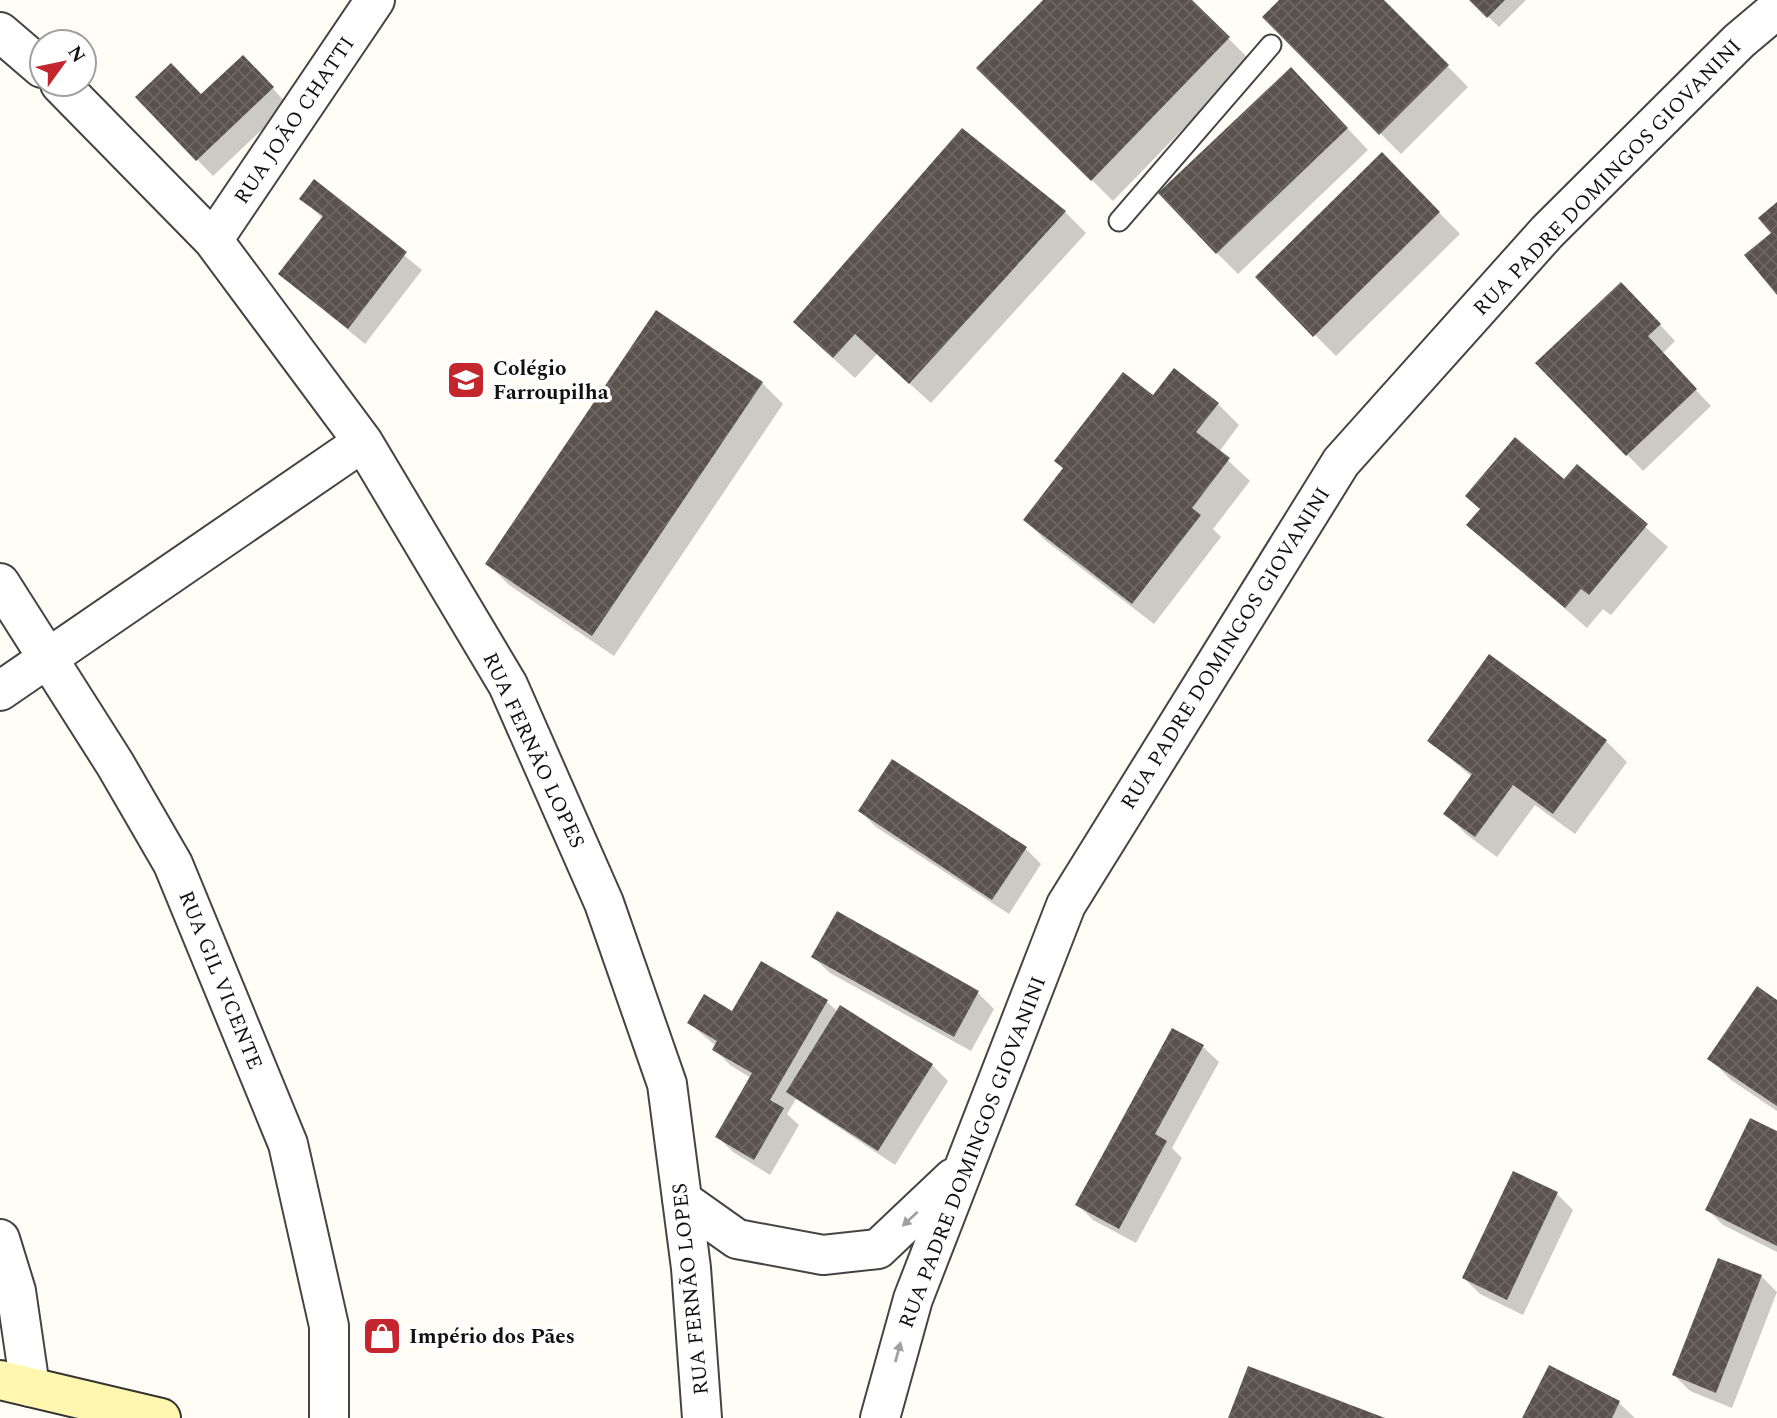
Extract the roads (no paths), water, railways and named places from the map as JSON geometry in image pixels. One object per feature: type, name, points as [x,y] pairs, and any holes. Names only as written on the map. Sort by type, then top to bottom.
[{"type":"main road","points":[[15,1383],[161,1418]]},
{"type":"street","name":"RUA JOÃO CHATTI","points":[[213,240],[375,0]]},
{"type":"street","name":"RUA PADRE DOMINGOS GIOVANINI","points":[[880,1418],[913,1299],[960,1172],[1066,905],[1341,462],[1547,232],[1739,41],[1777,9]]},
{"type":"street","points":[[0,32],[28,56]]},
{"type":"street","name":"RUA FERNÃO LOPES","points":[[74,98],[213,240],[363,442],[508,685],[604,903],[667,1083],[691,1268],[702,1418]]},
{"type":"street","points":[[0,691],[363,442]]},
{"type":"street","name":"RUA GIL VICENTE","points":[[0,583],[173,864],[288,1144],[329,1326],[329,1418]]},
{"type":"street","points":[[682,1200],[737,1239],[823,1255],[878,1249],[960,1172]]},
{"type":"street","points":[[0,1239],[16,1292],[15,1383]]},
{"type":"street","points":[[691,1268],[737,1239]]},
{"type":"street","points":[[878,1249],[913,1299]]},
{"type":"lane","points":[[1119,221],[1271,45]]},
{"type":"place","name":"Colégio Farroupilha","points":[[466,380]]},
{"type":"place","name":"Império dos Pães","points":[[382,1336]]}]
